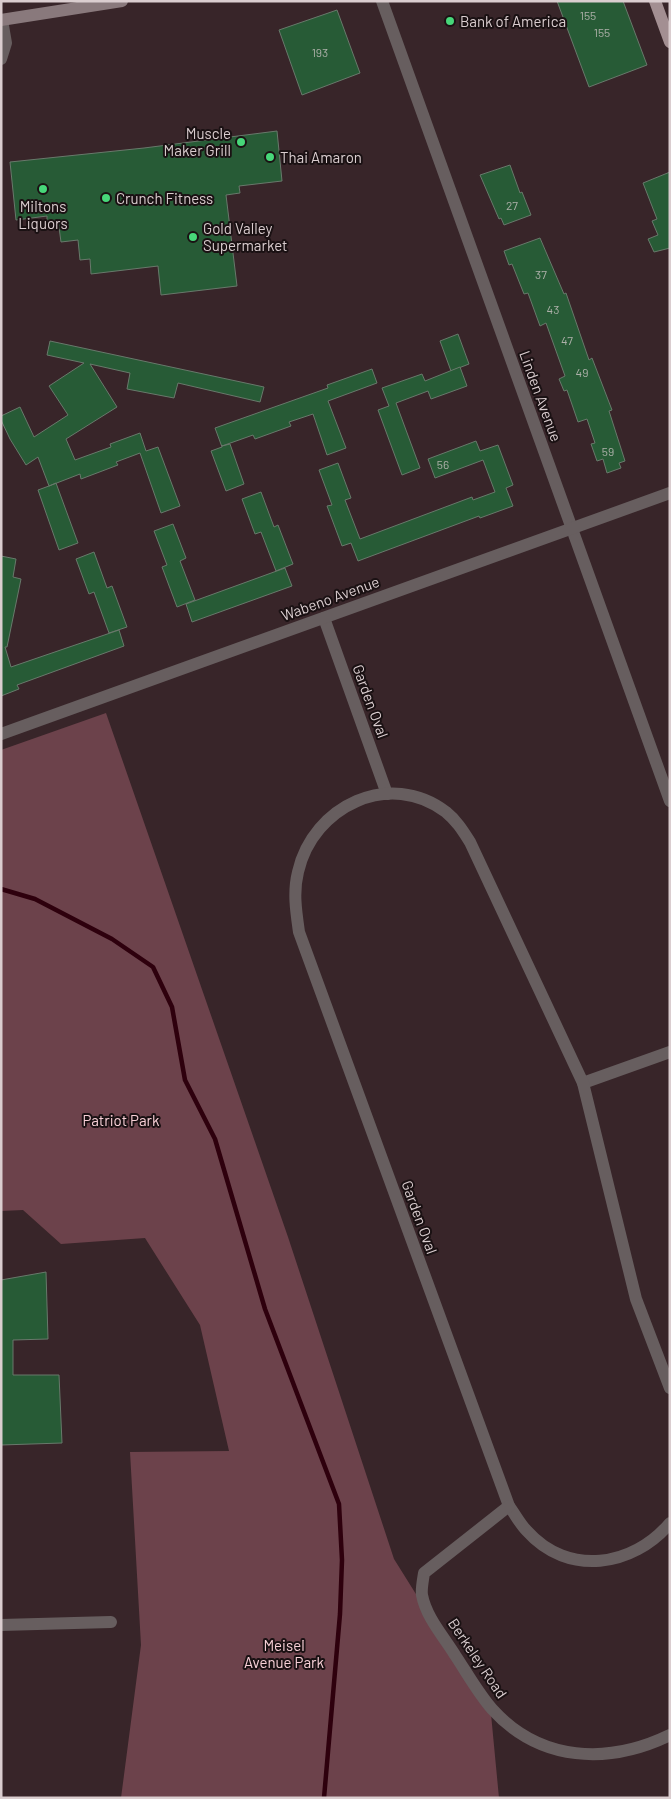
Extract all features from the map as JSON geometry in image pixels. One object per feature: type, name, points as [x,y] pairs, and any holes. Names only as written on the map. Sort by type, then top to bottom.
[{"type":"main road","points":[[2,19],[104,2],[122,1]]},
{"type":"main road","points":[[655,1],[670,42]]},
{"type":"street","name":"Linden Avenue","points":[[382,1],[670,801]]},
{"type":"street","points":[[1,59],[6,43],[2,19]]},
{"type":"street","name":"Wabeno Avenue","points":[[1,734],[670,493]]},
{"type":"street","name":"Garden Oval","points":[[324,618],[387,794]]},
{"type":"street","name":"Garden Oval","points":[[670,1388],[636,1299],[583,1083],[478,859],[458,824],[446,812],[428,802],[409,796],[387,794],[360,799],[341,808],[325,820],[313,836],[302,859],[296,883],[295,908],[300,932],[508,1506],[528,1532],[544,1545],[573,1558],[594,1561],[615,1560],[625,1557],[644,1547],[670,1523]]},
{"type":"street","points":[[583,1083],[670,1052]]},
{"type":"street","name":"Berkeley Road","points":[[508,1506],[424,1573],[422,1594],[428,1613],[484,1698],[514,1728],[539,1743],[567,1752],[596,1755],[625,1752],[670,1735]]},
{"type":"street","points":[[1,1625],[111,1622]]},
{"type":"green space","points":[[106,713],[288,1237],[394,1559],[491,1714],[499,1798],[121,1798],[141,1645],[130,1452],[229,1451],[200,1325],[145,1238],[61,1244],[23,1210],[1,1211],[1,750]]},
{"type":"building","points":[[557,1],[623,1],[647,65],[589,87]]},
{"type":"building","points":[[337,10],[360,73],[302,95],[279,30]]},
{"type":"building","points":[[277,131],[282,181],[239,186],[240,193],[226,195],[237,286],[161,295],[158,266],[91,274],[90,259],[80,260],[78,240],[61,242],[58,220],[47,222],[47,216],[16,220],[10,162],[144,148]]},
{"type":"building","points":[[510,165],[520,193],[522,192],[531,215],[504,225],[501,218],[499,219],[480,175]]},
{"type":"building","points":[[670,172],[670,248],[654,252],[648,239],[658,235],[652,221],[657,219],[643,183]]},
{"type":"building","points":[[540,238],[564,294],[566,293],[589,360],[592,358],[612,410],[609,411],[625,461],[619,463],[621,468],[607,473],[603,459],[597,461],[591,444],[595,443],[587,419],[578,422],[567,390],[564,391],[559,379],[565,376],[546,323],[540,326],[528,293],[524,294],[512,264],[509,265],[504,251]]},
{"type":"building","points":[[458,334],[469,364],[451,371],[440,341]]},
{"type":"building","points":[[50,341],[264,387],[260,402],[178,383],[174,398],[127,389],[130,373],[90,364],[117,407],[66,439],[75,460],[111,447],[110,444],[140,433],[146,451],[158,447],[180,506],[161,513],[140,453],[116,462],[118,465],[81,479],[80,474],[56,483],[78,543],[59,550],[38,490],[49,486],[38,457],[26,465],[10,439],[1,416],[20,407],[34,437],[68,415],[49,386],[84,363],[47,355]]},
{"type":"building","points":[[460,367],[467,386],[431,399],[428,391],[396,403],[420,468],[402,475],[378,410],[389,406],[382,388],[422,374],[425,381]]},
{"type":"building","points":[[372,369],[377,383],[328,401],[346,448],[327,455],[313,414],[289,422],[291,426],[255,439],[253,435],[222,446],[230,444],[244,484],[226,491],[211,451],[222,447],[215,428],[328,388],[327,385]]},
{"type":"building","points":[[476,441],[480,451],[498,445],[513,485],[506,488],[513,506],[480,518],[479,516],[358,561],[351,543],[342,546],[327,506],[332,505],[319,470],[338,463],[351,498],[345,500],[360,539],[472,497],[473,500],[495,492],[483,460],[435,478],[428,459]]},
{"type":"building","points":[[261,492],[274,527],[278,525],[293,564],[276,571],[261,532],[255,534],[242,499]]},
{"type":"building","points":[[173,524],[186,558],[180,561],[195,600],[177,607],[162,567],[167,565],[154,531]]},
{"type":"building","points":[[94,552],[107,588],[112,586],[127,627],[109,633],[94,592],[89,594],[76,559]]},
{"type":"building","points":[[1,556],[16,559],[13,577],[21,579],[7,647],[5,647],[11,667],[119,630],[124,646],[17,685],[19,689],[1,696]]},
{"type":"building","points":[[285,568],[292,586],[192,622],[186,604]]},
{"type":"building","points":[[46,1272],[48,1339],[13,1340],[13,1375],[59,1375],[62,1443],[1,1445],[1,1280]]},
{"type":"waterway","points":[[1,889],[35,899],[112,939],[153,967],[172,1007],[185,1080],[215,1139],[265,1309],[339,1504],[342,1560],[340,1614],[324,1798]]},
{"type":"place","name":"Bank of America","points":[[450,21]]},
{"type":"place","name":"Muscle Maker Grill","points":[[241,142]]},
{"type":"place","name":"Thai Amaron","points":[[270,157]]},
{"type":"place","name":"Miltons Liquors","points":[[43,189]]},
{"type":"place","name":"Crunch Fitness","points":[[106,198]]},
{"type":"place","name":"Gold Valley Supermarket","points":[[193,237]]},
{"type":"park label","name":"Patriot Park","points":[[121,1120]]},
{"type":"park label","name":"Meisel Avenue Park","points":[[284,1654]]}]
